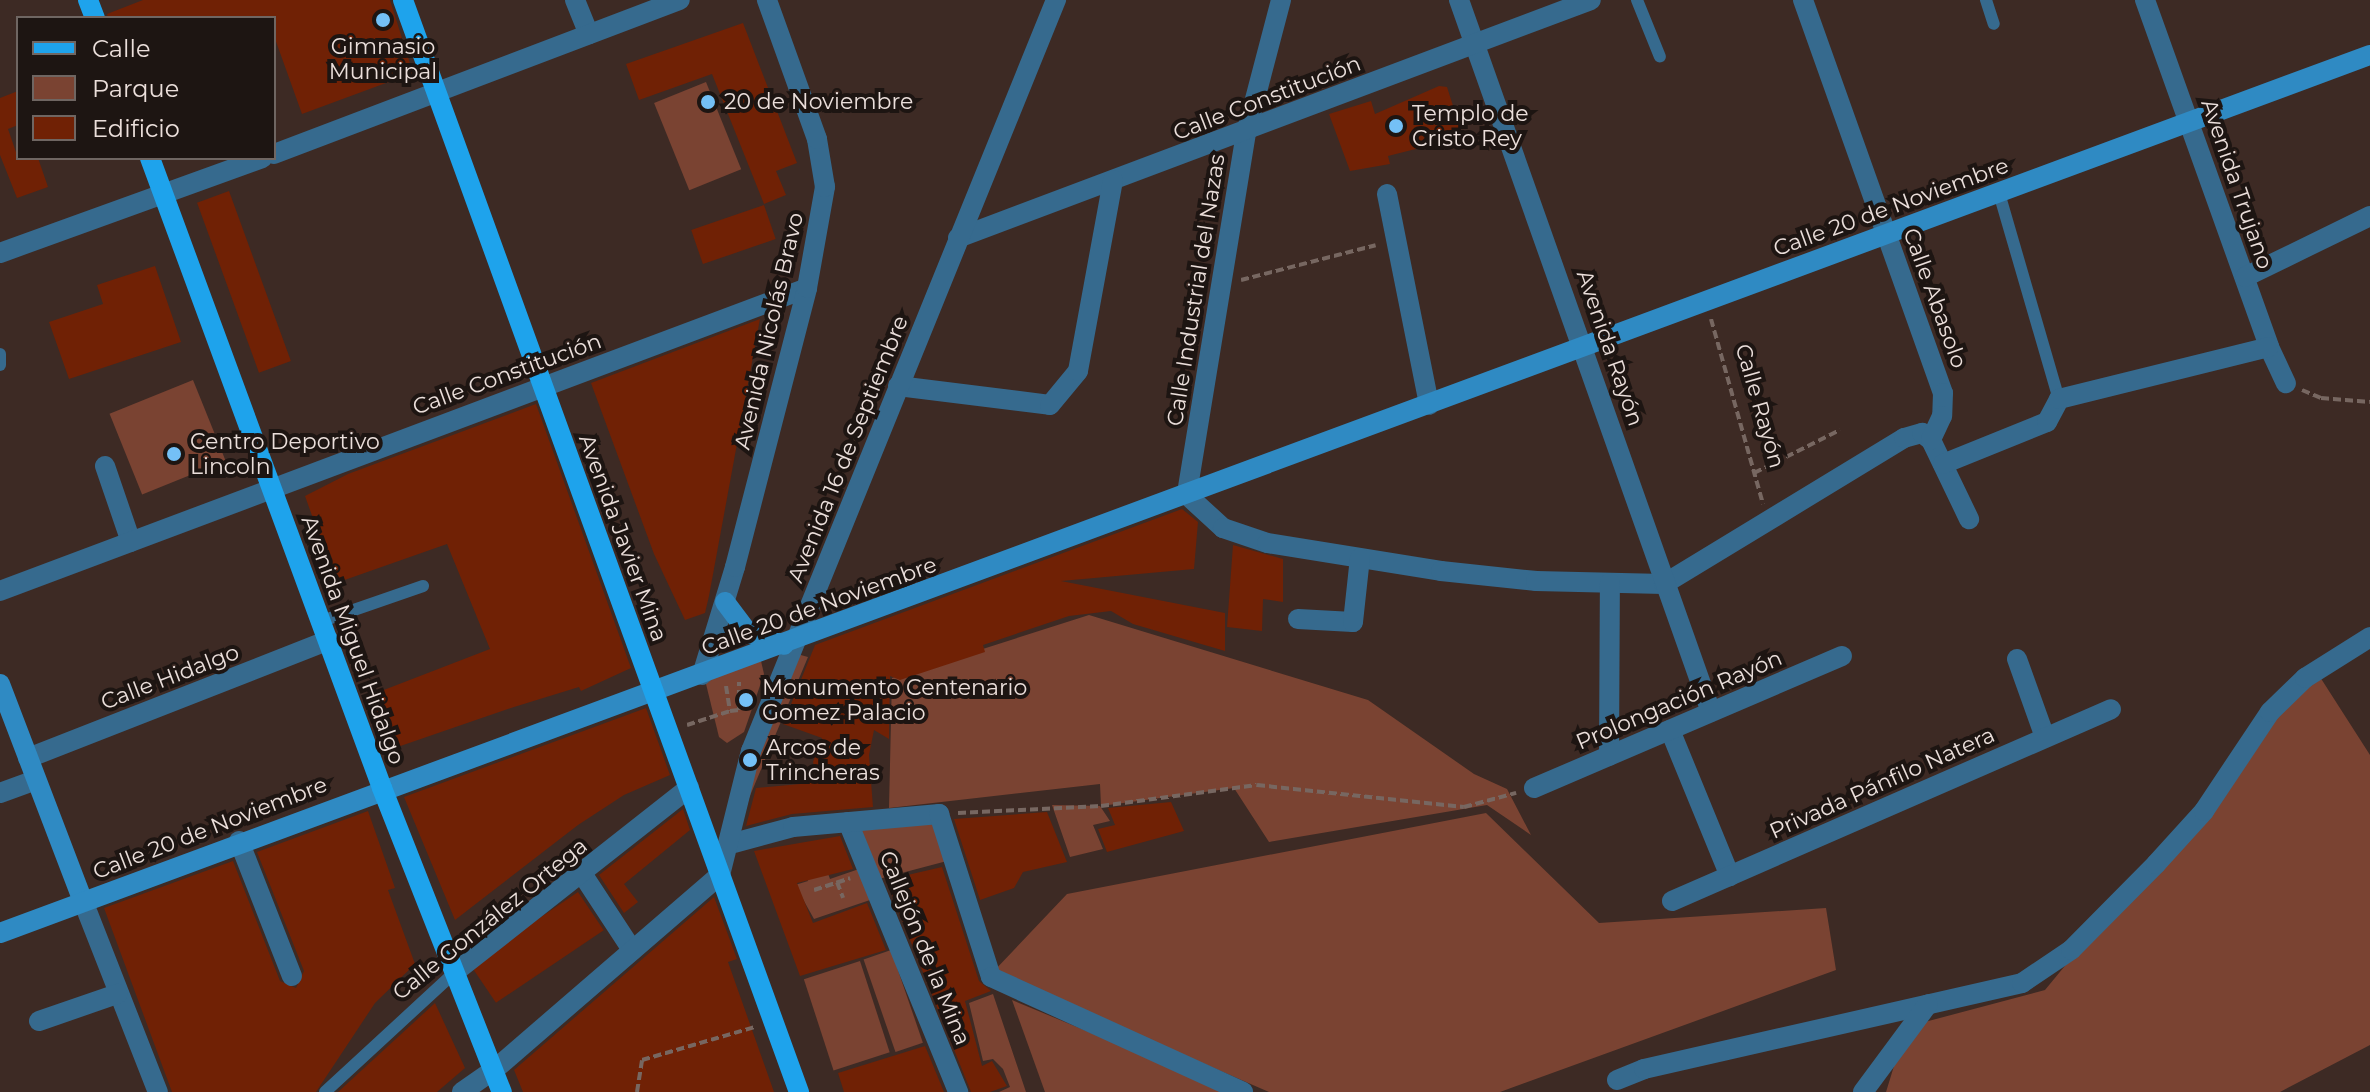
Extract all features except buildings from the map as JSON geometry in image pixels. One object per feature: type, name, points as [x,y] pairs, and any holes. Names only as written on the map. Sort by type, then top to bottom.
[{"type":"main road","name":"Avenida Javier Mina","points":[[403,0],[799,1092]]},
{"type":"main road","name":"Calle 20 de Noviembre","points":[[0,933],[382,788],[654,693],[2370,55]]},
{"type":"main road","name":"Avenida Miguel Hidalgo","points":[[151,160],[382,788],[502,1092]]},
{"type":"main road","points":[[725,602],[748,633],[791,642]]},
{"type":"main road","points":[[0,684],[83,901]]},
{"type":"street","points":[[575,0],[589,34]]},
{"type":"street","points":[[276,153],[589,34],[659,4],[680,0]]},
{"type":"street","name":"Avenida Nicolás Bravo","points":[[702,675],[725,602],[807,288],[822,212],[824,163],[767,0]]},
{"type":"street","name":"Avenida 16 de Septiembre","points":[[720,875],[751,751],[791,642],[1056,0]]},
{"type":"street","name":"Calle Industrial del Nazas","points":[[1187,495],[1246,133],[1281,0]]},
{"type":"street","name":"Avenida Rayón","points":[[1459,0],[1585,347],[1664,584],[1711,712]]},
{"type":"street","name":"Calle Constitución","points":[[958,238],[1246,133],[1591,0]]},
{"type":"street","name":"Calle Abasolo","points":[[1803,0],[1943,393],[1942,416],[1931,440]]},
{"type":"street","name":"Avenida Trujano","points":[[2145,0],[2269,347],[2286,383]]},
{"type":"street","points":[[0,253],[257,160]]},
{"type":"street","points":[[898,386],[1050,405],[1078,371],[1113,180]]},
{"type":"street","points":[[1387,194],[1399,239],[1429,405]]},
{"type":"street","points":[[2245,277],[2370,216]]},
{"type":"street","name":"Calle Constitución","points":[[0,591],[807,288]]},
{"type":"street","points":[[1943,464],[2040,426],[2059,399],[2269,347]]},
{"type":"street","points":[[1187,495],[1238,535],[1360,558],[1536,581],[1664,584],[1904,438],[1922,433],[1931,440],[1969,519]]},
{"type":"street","points":[[105,466],[131,542]]},
{"type":"street","points":[[1298,619],[1353,622],[1360,558]]},
{"type":"street","points":[[1609,756],[1610,583]]},
{"type":"street","name":"Calle Hidalgo","points":[[28,758],[326,630]]},
{"type":"street","points":[[1624,1086],[1644,1069],[2022,983],[2071,950],[2204,811],[2270,712],[2305,678],[2370,637]]},
{"type":"street","name":"Prolongación Rayón","points":[[1534,788],[1842,656]]},
{"type":"street","points":[[2017,659],[2045,737]]},
{"type":"street","name":"Privada Pánfilo Natera","points":[[1672,901],[2111,709]]},
{"type":"street","points":[[1670,730],[1730,876]]},
{"type":"street","points":[[0,793],[36,780]]},
{"type":"street","name":"Calle González Ortega","points":[[455,972],[583,875],[689,788]]},
{"type":"street","points":[[730,844],[793,827],[939,814],[991,977],[1243,1092]]},
{"type":"street","name":"Callejón de la Mina","points":[[848,822],[958,1092]]},
{"type":"street","points":[[239,841],[292,976]]},
{"type":"street","points":[[583,875],[632,950]]},
{"type":"street","points":[[462,1092],[494,1070],[720,875]]},
{"type":"street","points":[[83,901],[158,1092]]},
{"type":"street","points":[[39,1021],[117,994]]},
{"type":"street","points":[[1864,1091],[1928,1004]]},
{"type":"lane","points":[[1637,0],[1660,57]]},
{"type":"lane","points":[[1986,0],[1994,24]]},
{"type":"lane","points":[[1999,193],[2059,399]]},
{"type":"lane","points":[[0,354],[0,365]]},
{"type":"lane","points":[[326,630],[423,586]]},
{"type":"lane","name":"Calle González Ortega","points":[[325,1092],[455,972]]},
{"type":"path","points":[[1220,286],[1399,239]]},
{"type":"path","name":"Calle Rayón","points":[[1706,302],[1768,523]]},
{"type":"path","points":[[2286,383],[2321,398],[2370,402]]},
{"type":"path","points":[[1754,473],[1840,430]]},
{"type":"path","points":[[726,686],[730,711]]},
{"type":"path","points":[[668,731],[739,710],[741,690]]},
{"type":"path","points":[[939,814],[1101,806],[1257,785],[1464,807],[1534,788]]},
{"type":"path","points":[[814,890],[867,872]]},
{"type":"path","points":[[820,877],[823,887]]},
{"type":"path","points":[[837,882],[843,898]]},
{"type":"path","points":[[637,1092],[642,1060],[773,1022]]},
{"type":"green space","points":[[706,82],[741,169],[689,190],[654,103]]},
{"type":"green space","points":[[193,380],[226,461],[142,494],[110,414]]},
{"type":"green space","points":[[1089,615],[1368,700],[1474,774],[1507,789],[1531,835],[1487,805],[1269,842],[1234,788],[1101,806],[1100,784],[889,808],[892,678]]},
{"type":"green space","points":[[790,652],[808,657],[739,822]]},
{"type":"green space","points":[[761,661],[764,674],[744,732],[727,743],[719,737],[706,684],[710,678]]},
{"type":"green space","points":[[2320,677],[2370,755],[2370,1045],[2280,1092],[1886,1092],[1906,1027],[2045,990],[2277,709]]},
{"type":"green space","points":[[1052,805],[1100,806],[1110,821],[1093,825],[1103,849],[1070,857]]},
{"type":"green space","points":[[1486,813],[1599,923],[1826,908],[1836,970],[1500,1092],[1269,1092],[993,972],[1067,894]]},
{"type":"green space","points":[[936,818],[947,861],[875,880],[854,825]]},
{"type":"green space","points":[[822,857],[830,879],[859,869],[870,900],[814,919],[795,885],[808,881],[802,863]]},
{"type":"green space","points":[[891,950],[923,1043],[895,1052],[864,959]]},
{"type":"green space","points":[[860,961],[890,1052],[834,1071],[804,979]]},
{"type":"green space","points":[[993,994],[1026,1092],[999,1092],[1010,1087],[1003,1069],[993,1059],[983,1061],[969,1003]]},
{"type":"green space","points":[[1012,1000],[1233,1092],[1045,1092]]},
{"type":"place","name":"Gimnasio Municipal","points":[[383,20]]},
{"type":"place","name":"20 de Noviembre","points":[[708,102]]},
{"type":"place","name":"Templo de Cristo Rey","points":[[1396,126]]},
{"type":"place","name":"Centro Deportivo Lincoln","points":[[174,454]]},
{"type":"place","name":"Monumento Centenario Gomez Palacio","points":[[746,700]]},
{"type":"place","name":"Arcos de Trincheras","points":[[750,760]]}]
